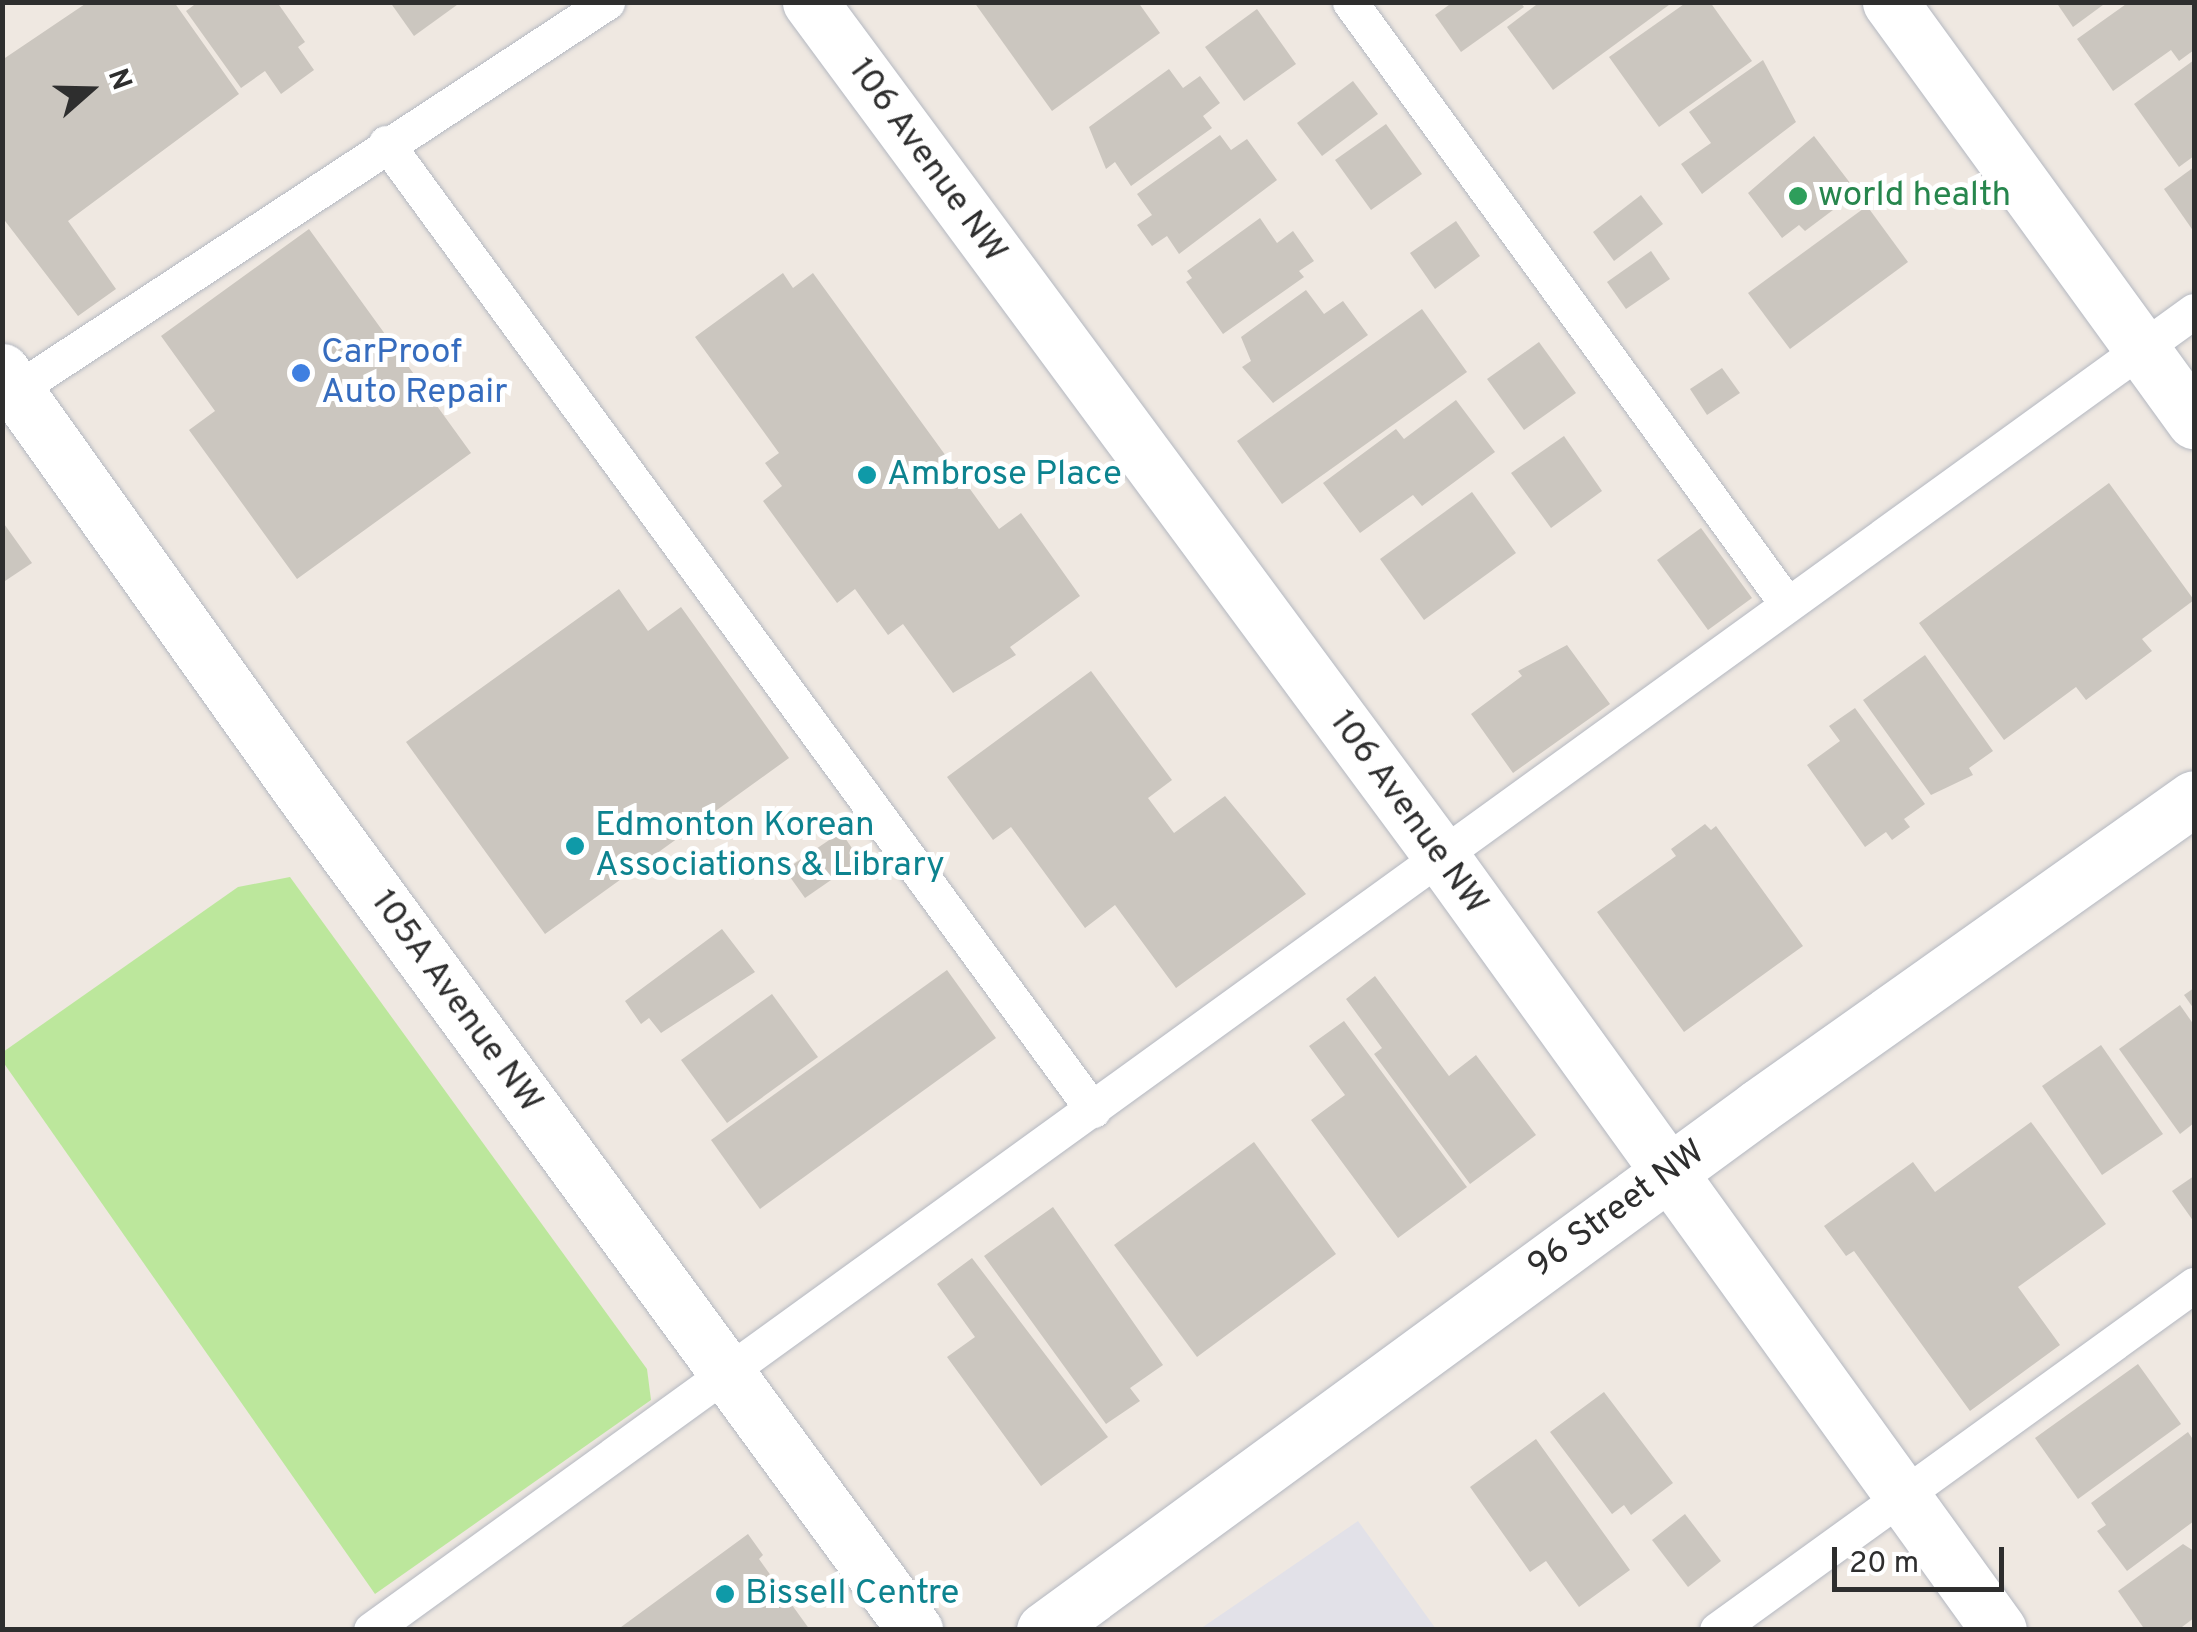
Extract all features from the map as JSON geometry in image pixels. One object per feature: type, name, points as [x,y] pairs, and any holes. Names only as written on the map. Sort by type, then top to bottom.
[{"type":"street","name":"106 Avenue NW","points":[[810,2],[1444,860],[1999,1630]]},
{"type":"street","points":[[1890,2],[2194,422]]},
{"type":"street","name":"105A Avenue NW","points":[[7,386],[915,1630]]},
{"type":"street","name":"96 Street NW","points":[[1044,1630],[1667,1174],[2194,798]]},
{"type":"lane","points":[[7,386],[606,2]]},
{"type":"lane","points":[[1350,2],[1787,604]]},
{"type":"lane","points":[[386,143],[1094,1110]]},
{"type":"lane","points":[[371,1630],[1444,860],[1787,604],[2194,312]]},
{"type":"lane","points":[[1717,1630],[2194,1285]]},
{"type":"shaded area","points":[[1358,1521],[1436,1629],[1200,1629]]},
{"type":"green space","points":[[290,877],[647,1369],[651,1400],[375,1594],[3,1062],[3,1052],[238,887]]},
{"type":"building","points":[[88,2],[174,2],[239,94],[68,221],[116,289],[78,316],[2,217],[2,60]]},
{"type":"building","points":[[198,2],[277,2],[305,42],[298,47],[314,70],[281,94],[265,71],[241,88],[186,11]]},
{"type":"building","points":[[390,2],[461,2],[414,36]]},
{"type":"building","points":[[974,2],[1138,2],[1160,33],[1052,111]]},
{"type":"building","points":[[1453,2],[1520,2],[1524,7],[1461,52],[1435,15]]},
{"type":"building","points":[[1540,2],[1673,2],[1553,90],[1507,27]]},
{"type":"building","points":[[1687,2],[1710,2],[1752,61],[1659,127],[1609,57]]},
{"type":"building","points":[[2056,2],[2107,2],[2073,27]]},
{"type":"building","points":[[2129,2],[2194,2],[2194,50],[2179,61],[2171,50],[2113,91],[2077,39]]},
{"type":"building","points":[[1257,9],[1296,64],[1244,101],[1205,47]]},
{"type":"building","points":[[1763,60],[1796,122],[1702,194],[1681,164],[1711,143],[1689,112]]},
{"type":"building","points":[[2194,60],[2194,156],[2179,167],[2134,104]]},
{"type":"building","points":[[1169,69],[1183,88],[1200,76],[1220,103],[1203,116],[1212,128],[1131,186],[1115,162],[1106,169],[1089,127]]},
{"type":"building","points":[[1353,81],[1378,114],[1322,156],[1297,123]]},
{"type":"building","points":[[1386,124],[1422,174],[1371,210],[1335,160]]},
{"type":"building","points":[[1220,135],[1231,150],[1247,139],[1277,180],[1179,254],[1167,236],[1152,246],[1137,225],[1152,215],[1137,194]]},
{"type":"building","points":[[1814,136],[1857,192],[1805,231],[1799,225],[1782,238],[1748,193]]},
{"type":"building","points":[[2194,167],[2194,232],[2164,189]]},
{"type":"building","points":[[1641,195],[1663,224],[1614,261],[1593,232]]},
{"type":"building","points":[[1867,206],[1908,262],[1790,349],[1748,293]]},
{"type":"building","points":[[1260,218],[1277,243],[1293,231],[1314,261],[1299,271],[1304,277],[1223,334],[1186,282],[1192,278],[1187,271]]},
{"type":"building","points":[[1456,221],[1480,256],[1435,289],[1410,253]]},
{"type":"building","name":"CarProof Auto Repair","points":[[309,229],[471,453],[297,579],[189,430],[215,411],[161,336]]},
{"type":"building","points":[[1651,251],[1670,279],[1626,309],[1607,282]]},
{"type":"building","name":"Ambrose Place","points":[[783,273],[793,288],[813,273],[999,529],[1021,513],[1080,596],[1010,647],[1016,655],[953,693],[903,624],[888,635],[855,589],[837,603],[763,501],[782,486],[765,463],[779,453],[695,337]]},
{"type":"building","points":[[1306,290],[1324,314],[1343,301],[1368,335],[1273,403],[1242,367],[1251,361],[1241,337]]},
{"type":"building","points":[[1422,309],[1467,372],[1282,504],[1237,441]]},
{"type":"building","points":[[1539,342],[1576,393],[1524,430],[1487,379]]},
{"type":"building","points":[[1722,368],[1740,393],[1707,415],[1690,389]]},
{"type":"building","points":[[1456,400],[1495,452],[1422,506],[1413,495],[1360,533],[1323,483],[1396,429],[1404,439]]},
{"type":"building","points":[[1564,436],[1602,491],[1551,528],[1511,473]]},
{"type":"building","points":[[2109,483],[2194,600],[2142,639],[2152,651],[2086,700],[2076,687],[2004,740],[1919,623]]},
{"type":"building","points":[[1472,492],[1516,553],[1424,620],[1380,559]]},
{"type":"building","points":[[2,521],[32,563],[2,583]]},
{"type":"building","points":[[1701,528],[1752,598],[1708,630],[1657,560]]},
{"type":"building","name":"Edmonton Korean Associations & Library","points":[[619,589],[648,631],[681,607],[789,758],[545,934],[406,742]]},
{"type":"building","points":[[1567,645],[1610,704],[1513,773],[1471,714],[1522,676],[1518,671]]},
{"type":"building","points":[[1925,655],[1993,751],[1969,768],[1973,775],[1931,795],[1863,700]]},
{"type":"building","points":[[1091,671],[1172,780],[1148,798],[1174,833],[1225,796],[1306,894],[1176,988],[1115,905],[1085,928],[1011,827],[993,840],[947,777]]},
{"type":"building","points":[[1855,708],[1925,804],[1904,819],[1910,827],[1892,840],[1886,832],[1865,847],[1807,765],[1840,741],[1829,726]]},
{"type":"building","points":[[1705,824],[1711,830],[1716,826],[1803,946],[1684,1032],[1597,912],[1676,856],[1671,849]]},
{"type":"building","points":[[841,832],[860,860],[805,898],[785,870]]},
{"type":"building","points":[[722,929],[755,972],[661,1033],[649,1018],[641,1024],[625,1001]]},
{"type":"building","points":[[947,970],[996,1038],[760,1209],[711,1140]]},
{"type":"building","points":[[1375,976],[1449,1076],[1476,1055],[1536,1135],[1470,1184],[1374,1054],[1382,1048],[1346,999]]},
{"type":"building","points":[[2194,988],[2194,1009],[2184,995]]},
{"type":"building","points":[[772,994],[818,1057],[727,1123],[681,1060]]},
{"type":"building","points":[[2180,1005],[2194,1025],[2194,1123],[2180,1134],[2119,1049]]},
{"type":"building","points":[[1344,1021],[1467,1187],[1398,1238],[1311,1120],[1345,1095],[1309,1046]]},
{"type":"building","points":[[2101,1045],[2163,1134],[2102,1175],[2042,1086]]},
{"type":"building","points":[[2031,1122],[2106,1224],[2018,1287],[2060,1345],[1970,1411],[1854,1251],[1846,1256],[1824,1226],[1913,1162],[1935,1192]]},
{"type":"building","points":[[1254,1142],[1336,1254],[1197,1357],[1114,1245]]},
{"type":"building","points":[[2194,1176],[2194,1222],[2172,1191]]},
{"type":"building","points":[[1053,1207],[1163,1365],[1130,1388],[1140,1401],[1106,1424],[984,1256]]},
{"type":"building","points":[[972,1258],[1108,1437],[1041,1486],[947,1357],[975,1337],[937,1284]]},
{"type":"building","points":[[2138,1364],[2181,1424],[2078,1499],[2035,1438]]},
{"type":"building","points":[[1604,1392],[1673,1483],[1631,1515],[1624,1505],[1612,1514],[1550,1432]]},
{"type":"building","points":[[2188,1432],[2194,1441],[2194,1521],[2127,1571],[2097,1531],[2106,1525],[2091,1503]]},
{"type":"building","points":[[1536,1439],[1630,1570],[1579,1607],[1546,1561],[1530,1572],[1470,1487]]},
{"type":"building","points":[[1685,1514],[1721,1561],[1688,1587],[1652,1540]]},
{"type":"building","name":"Bissell Centre","points":[[748,1534],[763,1555],[759,1559],[810,1630],[617,1630]]},
{"type":"building","points":[[2183,1544],[2194,1551],[2194,1618],[2178,1630],[2145,1630],[2118,1591]]},
{"type":"place","name":"world health","points":[[1798,196]]},
{"type":"place","name":"CarProof Auto Repair","points":[[301,373]]},
{"type":"place","name":"Ambrose Place","points":[[867,475]]},
{"type":"place","name":"Edmonton Korean Associations & Library","points":[[575,846]]},
{"type":"place","name":"Bissell Centre","points":[[725,1594]]}]
